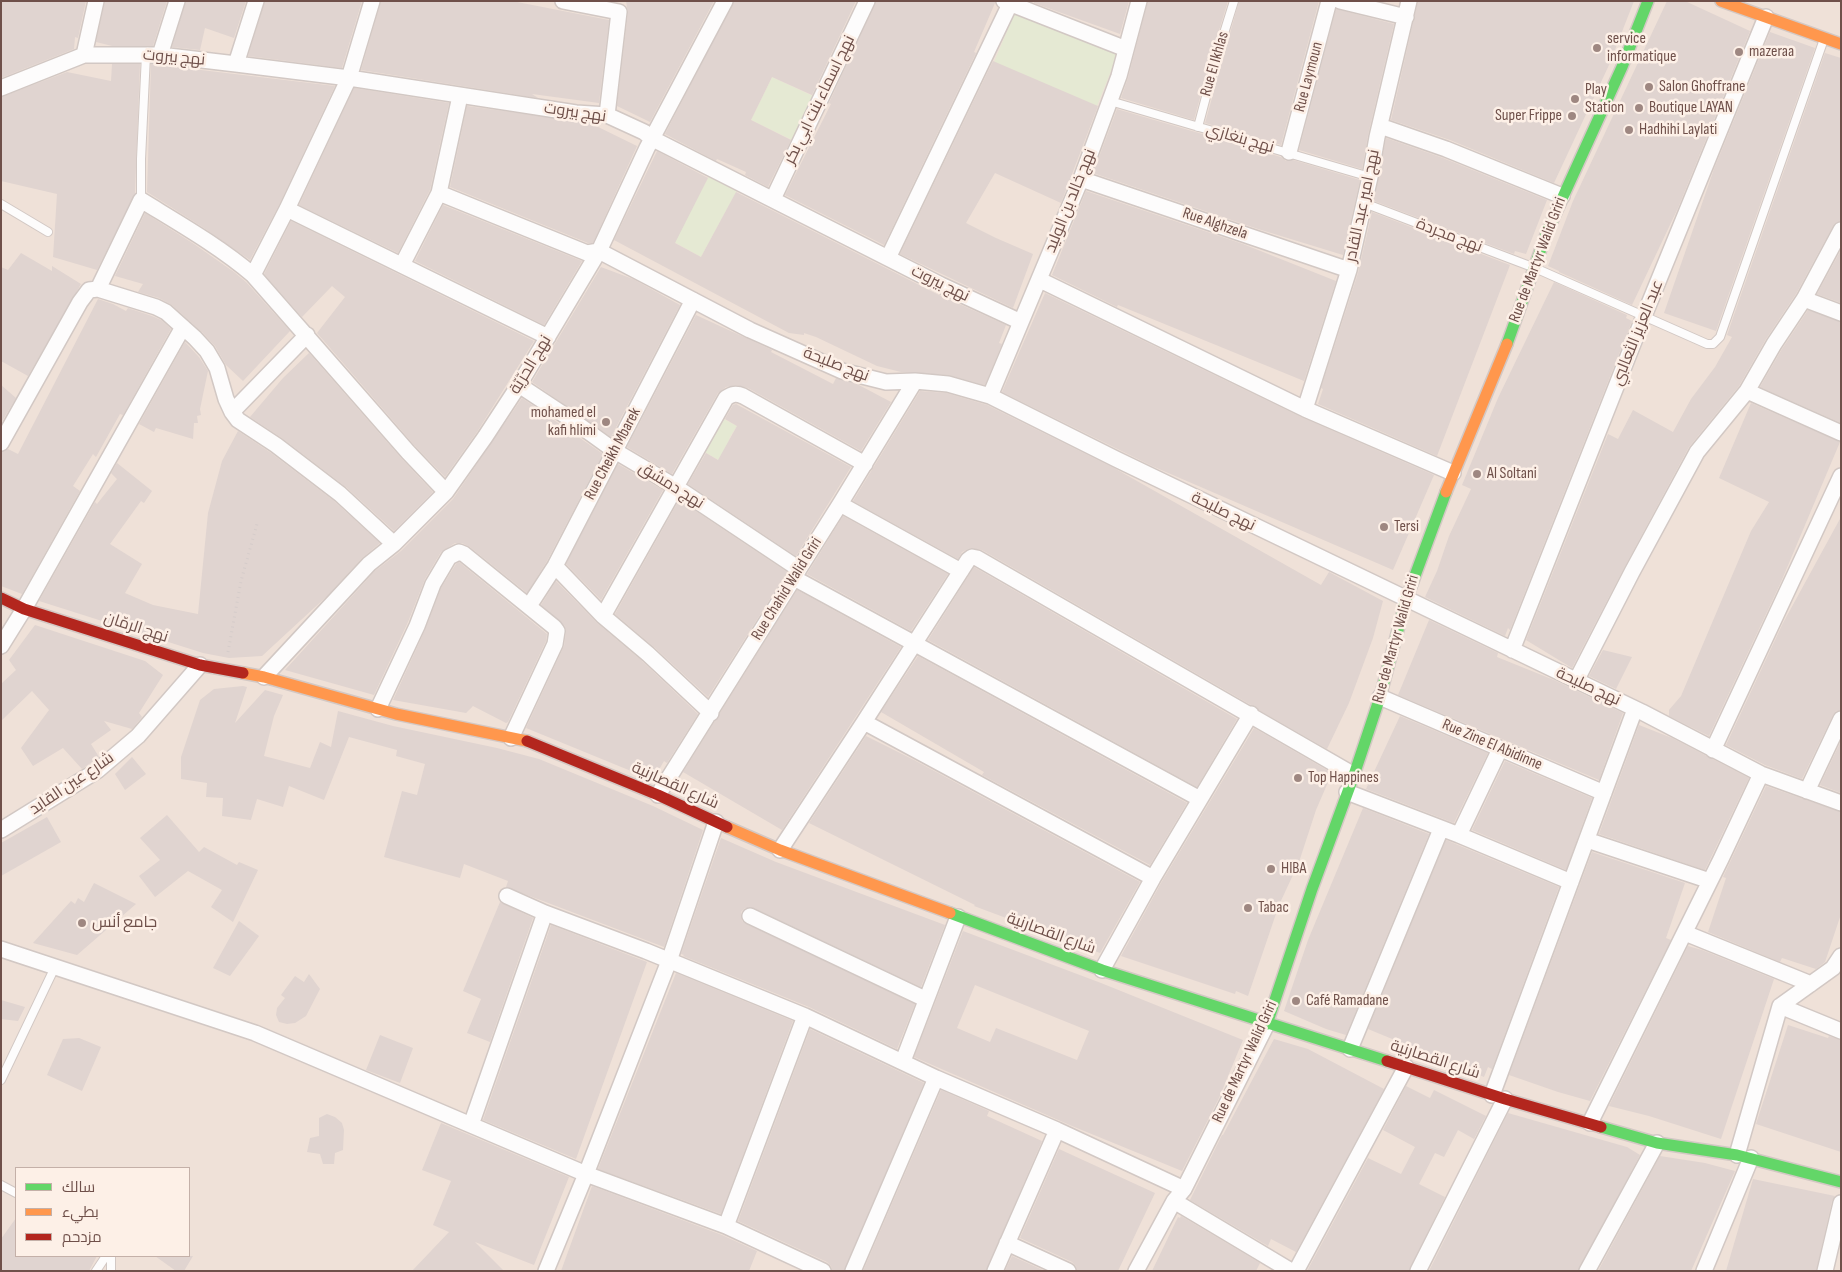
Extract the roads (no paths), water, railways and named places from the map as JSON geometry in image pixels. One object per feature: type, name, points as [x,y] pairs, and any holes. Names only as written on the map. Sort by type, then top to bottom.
[{"type":"street","points":[[1,88],[84,55],[96,1]]},
{"type":"street","points":[[153,55],[177,1]]},
{"type":"street","points":[[236,64],[256,1]]},
{"type":"street","points":[[253,275],[287,209],[348,78],[372,1]]},
{"type":"street","points":[[563,1],[619,7],[607,115]]},
{"type":"street","name":"نهج الحرّيّة","points":[[264,677],[369,564],[394,544],[446,492],[485,437],[519,385],[599,251],[647,148],[726,1]]},
{"type":"street","name":"نهج اسماء بنت ابي بكر","points":[[773,199],[867,1]]},
{"type":"street","name":"نهج خالد بن الوليد","points":[[990,396],[1081,179],[1110,101],[1139,1]]},
{"type":"street","name":"Rue Laymoun","points":[[1289,152],[1328,1]]},
{"type":"street","points":[[1340,1],[1406,17]]},
{"type":"street","name":"نهج امير عبد القادر","points":[[1305,409],[1349,270],[1380,126],[1410,1]]},
{"type":"street","name":"Rue de Martyr Walid Griri","points":[[1136,1271],[1174,1201],[1184,1188],[1267,1024],[1312,889],[1354,775],[1380,697],[1406,600],[1453,473],[1506,344],[1562,196],[1622,67],[1648,1]]},
{"type":"street","points":[[1721,1],[1841,44]]},
{"type":"street","points":[[888,258],[1007,2],[1126,49]]},
{"type":"street","name":"عبد العزيز الثعالبي","points":[[1512,650],[1644,316],[1766,17]]},
{"type":"street","name":"نهج بيروت","points":[[84,55],[153,55],[236,64],[348,78],[576,113],[607,115],[644,132],[653,139],[940,285],[1021,322]]},
{"type":"street","points":[[402,265],[439,193],[460,96]]},
{"type":"street","points":[[1380,126],[1446,149],[1562,196]]},
{"type":"street","name":"Rue Alghzela","points":[[1081,179],[1349,270]]},
{"type":"street","points":[[439,193],[587,253],[599,251]]},
{"type":"street","points":[[98,289],[141,200],[204,238],[253,275],[408,452],[446,492]]},
{"type":"street","points":[[287,209],[548,336]]},
{"type":"street","points":[[1576,681],[1697,452],[1747,391],[1774,344],[1804,299],[1841,230]]},
{"type":"street","name":"نهج صليحة","points":[[599,251],[750,330],[842,371],[886,382],[915,381],[948,384],[990,396],[1116,460],[1635,709],[1761,774],[1807,792],[1841,802]]},
{"type":"street","points":[[1040,280],[1305,409],[1453,473]]},
{"type":"street","points":[[1,443],[80,302],[89,290],[98,289],[156,307],[166,312],[207,351],[217,368],[232,412],[238,420],[276,445],[340,494],[394,544]]},
{"type":"street","points":[[1804,299],[1841,313]]},
{"type":"street","name":"Rue Cheikh Mbarek","points":[[528,606],[555,566],[693,300]]},
{"type":"street","points":[[1,646],[24,609],[183,327]]},
{"type":"street","points":[[232,412],[307,335]]},
{"type":"street","name":"Rue Chahid Walid Griri","points":[[658,795],[711,713],[915,381]]},
{"type":"street","name":"نهج دمشق","points":[[519,385],[615,451],[676,487],[796,573],[915,644],[1200,799]]},
{"type":"street","points":[[1747,391],[1841,432]]},
{"type":"street","points":[[604,616],[726,398],[731,394],[737,394],[865,464]]},
{"type":"street","points":[[1713,750],[1841,476]]},
{"type":"street","points":[[840,504],[961,571]]},
{"type":"street","points":[[378,709],[417,626],[433,584],[448,557],[457,552],[464,554],[557,631],[557,636],[511,738]]},
{"type":"street","points":[[780,850],[968,560],[972,557],[977,558],[1251,714],[1354,775]]},
{"type":"street","points":[[555,566],[604,616],[711,713]]},
{"type":"street","name":"نهج الرمّان","points":[[1,598],[24,609],[200,665],[264,677]]},
{"type":"street","name":"شارع عين القايد","points":[[1,830],[98,770],[138,736],[200,665]]},
{"type":"street","name":"شارع القصارنية","points":[[264,677],[378,709],[530,742],[658,795],[780,850],[1102,970],[1267,1024],[1498,1097],[1657,1143],[1744,1156],[1841,1182]]},
{"type":"street","name":"Rue Zine El Abidinne","points":[[1380,697],[1604,793]]},
{"type":"street","points":[[1418,1271],[1498,1097],[1570,882],[1635,709]]},
{"type":"street","points":[[1102,970],[1153,878],[1251,714]]},
{"type":"street","points":[[1807,792],[1841,719]]},
{"type":"street","points":[[864,722],[1153,878]]},
{"type":"street","points":[[1459,835],[1500,749]]},
{"type":"street","points":[[1590,1123],[1685,933],[1761,774]]},
{"type":"street","points":[[1347,792],[1459,835],[1570,882]]},
{"type":"street","points":[[546,1271],[669,961],[716,822]]},
{"type":"street","points":[[1350,1049],[1441,829]]},
{"type":"street","points":[[1586,840],[1710,881]]},
{"type":"street","points":[[507,896],[805,1016],[936,1078],[1057,1130],[1184,1188]]},
{"type":"street","points":[[472,1126],[546,913]]},
{"type":"street","points":[[750,916],[925,999]]},
{"type":"street","points":[[903,1061],[925,999],[958,917]]},
{"type":"street","points":[[1685,933],[1811,984]]},
{"type":"street","points":[[1,949],[255,1033],[586,1174],[726,1226],[823,1271]]},
{"type":"street","points":[[1704,1271],[1744,1156],[1780,1006],[1833,968],[1841,956]]},
{"type":"street","points":[[1780,1006],[1841,1031]]},
{"type":"street","points":[[726,1226],[805,1016]]},
{"type":"street","points":[[1296,1271],[1406,1067]]},
{"type":"street","points":[[853,1271],[936,1078]]},
{"type":"street","points":[[994,1271],[1057,1130]]},
{"type":"street","points":[[1587,1271],[1657,1143]]},
{"type":"street","points":[[1174,1201],[1272,1266],[1290,1271]]},
{"type":"street","points":[[1825,1271],[1841,1203]]},
{"type":"street","points":[[1007,1243],[1068,1271]]},
{"type":"lane","name":"Rue El Ikhlas","points":[[1198,127],[1234,1]]},
{"type":"lane","name":"نهج مجردة","points":[[1364,203],[1535,268],[1707,344],[1714,344],[1720,336],[1824,37]]},
{"type":"lane","points":[[141,200],[141,160],[153,55]]},
{"type":"lane","name":"نهج بنغازي","points":[[1110,101],[1370,177]]},
{"type":"lane","points":[[1,204],[48,232]]},
{"type":"lane","points":[[1,1080],[55,967]]},
{"type":"lane","points":[[1,1185],[15,1192]]},
{"type":"lane","points":[[96,1271],[105,1257]]},
{"type":"lane","points":[[111,1257],[111,1271]]},
{"type":"place","name":"service informatique","points":[[1597,48]]},
{"type":"place","name":"mazeraa","points":[[1739,52]]},
{"type":"place","name":"Salon Ghoffrane","points":[[1649,87]]},
{"type":"place","name":"Play Station","points":[[1575,99]]},
{"type":"place","name":"Boutique LAYAN","points":[[1639,108]]},
{"type":"place","name":"Super Frippe","points":[[1572,116]]},
{"type":"place","name":"Hadhihi Laylati","points":[[1629,130]]},
{"type":"place","name":"mohamed el kafi hlimi","points":[[606,422]]},
{"type":"place","name":"Al Soltani","points":[[1477,474]]},
{"type":"place","name":"Tersi","points":[[1384,527]]},
{"type":"place","name":"Top Happines","points":[[1298,778]]},
{"type":"place","name":"HIBA","points":[[1271,869]]},
{"type":"place","name":"Tabac","points":[[1248,908]]},
{"type":"place","name":"جامع أنس","points":[[82,923]]},
{"type":"place","name":"Café Ramadane","points":[[1296,1001]]}]
